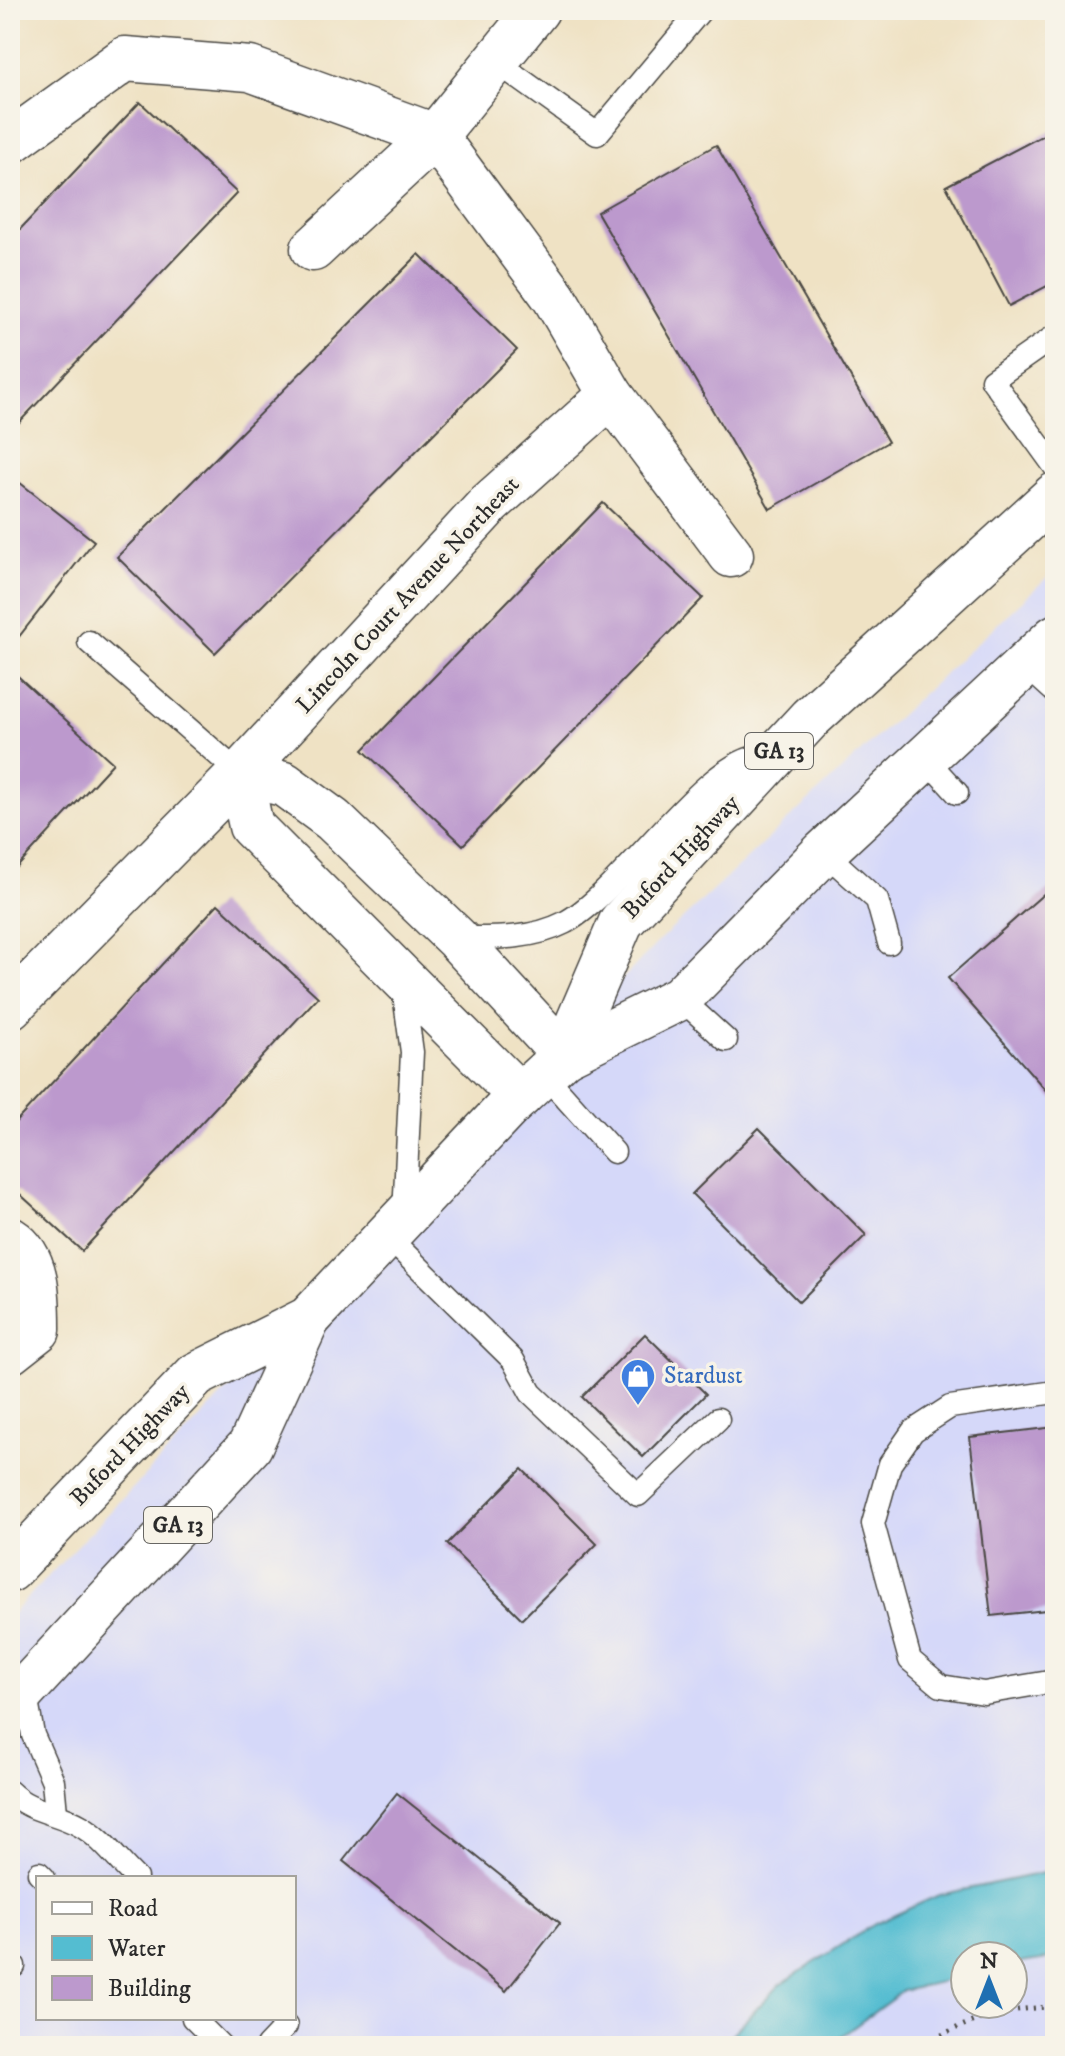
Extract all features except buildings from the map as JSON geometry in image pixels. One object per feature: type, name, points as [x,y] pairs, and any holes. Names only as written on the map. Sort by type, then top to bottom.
[{"type":"street","points":[[313,249],[435,136],[537,10]]},
{"type":"street","points":[[10,142],[125,59],[250,69],[435,136],[554,297],[611,395],[731,555]]},
{"type":"street","name":"Lincoln Court Avenue Northeast","points":[[10,1007],[240,774],[489,504],[611,395]]},
{"type":"street","name":"Buford Highway","points":[[543,1075],[621,922],[810,718],[1055,495]]},
{"type":"street","name":"Buford Highway","points":[[10,1570],[196,1375],[308,1319],[543,1075],[680,998],[824,852],[925,758],[1045,664]]},
{"type":"street","points":[[543,1075],[402,978],[383,910],[339,867],[333,820],[284,784],[240,774],[251,826],[339,867],[383,910],[456,938],[543,1075]]},
{"type":"street","points":[[10,1239],[20,1245],[38,1288],[38,1330],[10,1352]]},
{"type":"street","name":"Buford Highway","points":[[18,1698],[250,1446],[308,1319]]},
{"type":"lane","points":[[495,61],[597,134],[701,10]]},
{"type":"lane","points":[[1055,336],[992,380],[1055,467]]},
{"type":"lane","points":[[89,642],[240,774]]},
{"type":"lane","points":[[456,938],[515,937],[564,923],[600,893],[722,773],[750,757],[775,755]]},
{"type":"lane","points":[[925,758],[957,793]]},
{"type":"lane","points":[[824,852],[877,900],[889,943]]},
{"type":"lane","points":[[402,978],[412,1052],[396,1228],[513,1360],[531,1393],[638,1495],[718,1419]]},
{"type":"lane","points":[[680,998],[726,1040]]},
{"type":"lane","points":[[543,1075],[614,1152]]},
{"type":"lane","points":[[1055,1392],[950,1407],[913,1431],[890,1464],[873,1524],[910,1660],[941,1686],[984,1693],[1055,1681]]},
{"type":"lane","points":[[18,1698],[53,1781],[56,1813]]},
{"type":"lane","points":[[10,1792],[24,1807],[56,1813],[85,1828],[134,1876]]},
{"type":"lane","points":[[195,2020],[221,2046]]},
{"type":"lane","points":[[267,2046],[286,2026],[280,2020]]},
{"type":"path","points":[[920,2046],[961,2024],[1012,2008],[1055,2007]]},
{"type":"shaded area","points":[[1055,570],[1055,2046],[10,2046],[10,1616],[659,941]]},
{"type":"water","points":[[1055,1873],[1055,1958],[1029,1962],[1029,1940],[949,1940],[949,1980],[903,1991],[828,2046],[720,2046],[781,1984],[875,1924],[939,1895]]},
{"type":"place","name":"Stardust","points":[[638,1407]]}]
